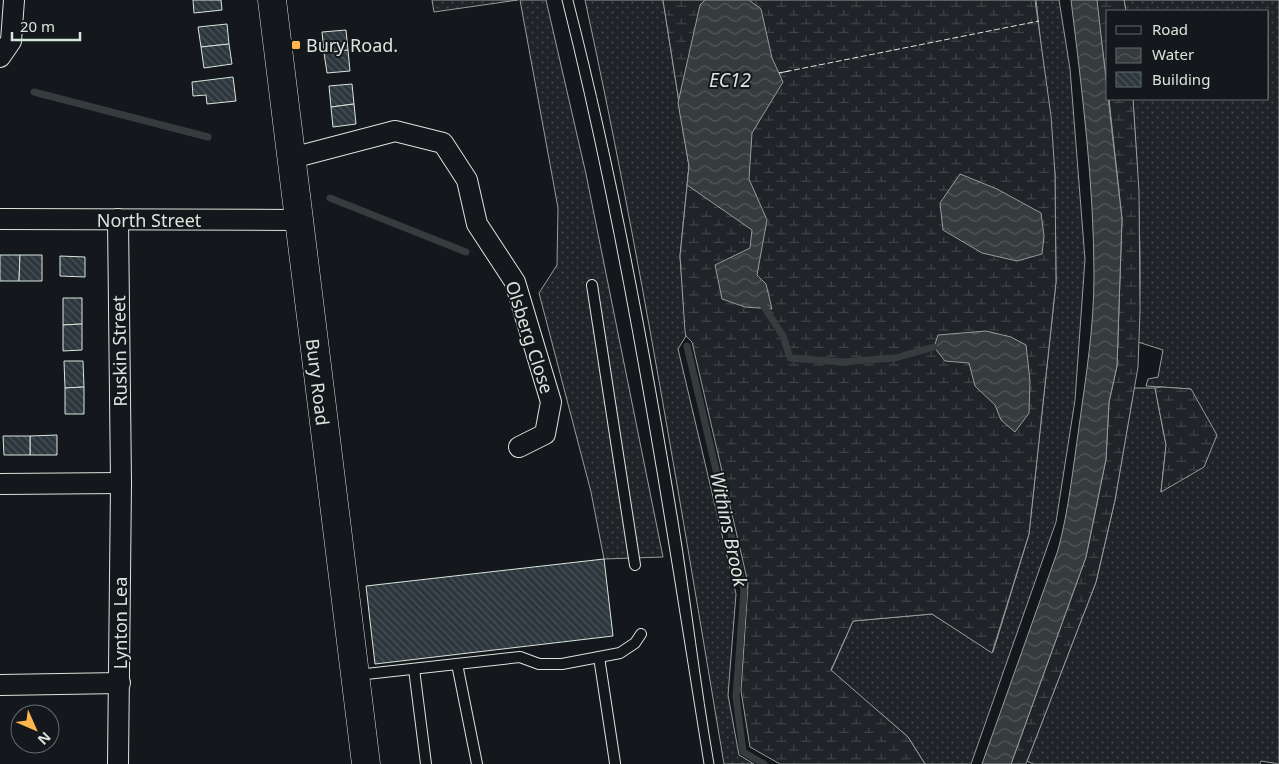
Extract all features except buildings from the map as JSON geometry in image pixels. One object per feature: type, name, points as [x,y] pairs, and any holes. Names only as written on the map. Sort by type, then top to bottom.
[{"type":"street","points":[[0,57],[11,41],[14,0]]},
{"type":"street","name":"Bury Road","points":[[272,0],[292,158],[297,220],[366,764]]},
{"type":"street","name":"Olsberg Close","points":[[292,158],[395,131],[443,143],[467,180],[477,224],[515,282],[551,402],[546,434],[519,447]]},
{"type":"street","name":"North Street","points":[[0,219],[297,220]]},
{"type":"street","name":"Ruskin Street","points":[[118,219],[121,483]]},
{"type":"street","points":[[0,484],[121,483]]},
{"type":"street","name":"Lynton Lea","points":[[118,764],[121,483]]},
{"type":"street","points":[[0,685],[120,683]]},
{"type":"lane","points":[[592,285],[635,565]]},
{"type":"lane","points":[[356,675],[520,658],[539,664],[562,664],[620,653],[635,643],[641,634]]},
{"type":"lane","points":[[599,657],[615,763]]},
{"type":"lane","points":[[457,664],[477,764]]},
{"type":"lane","points":[[414,669],[426,764]]},
{"type":"green space","points":[[432,0],[518,0],[434,12]]},
{"type":"green space","points":[[520,0],[546,0],[586,174],[663,557],[604,559],[591,492],[539,293],[557,265],[558,208]]},
{"type":"green space","points":[[585,0],[663,0],[689,166],[680,256],[686,336],[678,349],[736,594],[728,695],[739,755],[754,764],[724,764],[642,285]]},
{"type":"green space","points":[[663,0],[1035,0],[1051,116],[1055,174],[1056,282],[1029,534],[992,653],[932,614],[853,621],[831,670],[908,737],[925,764],[780,764],[750,747],[741,691],[748,583],[692,342],[686,336],[685,331],[680,256],[689,166]]},
{"type":"green space","points":[[1036,0],[1059,0],[1070,69],[1085,259],[1075,400],[1056,522],[971,764],[925,764],[908,737],[831,671],[853,621],[932,614],[993,652],[1029,534],[1056,282],[1055,174]]},
{"type":"green space","points":[[1096,0],[1124,0],[1126,10],[1106,10],[1106,77]]},
{"type":"green space","points":[[1124,0],[1279,0],[1279,764],[1261,761],[1260,764],[1033,764],[1027,761],[1096,582],[1115,500],[1134,388],[1155,388],[1166,445],[1161,492],[1191,389],[1146,386],[1148,379],[1158,377],[1163,350],[1138,342],[1140,251],[1133,100],[1269,100],[1269,10],[1126,10]]},
{"type":"green space","points":[[1109,100],[1133,100],[1139,191],[1140,311],[1138,367],[1115,500],[1096,582],[1026,764],[1011,764],[1086,557],[1106,459],[1109,402],[1117,366],[1122,219]]},
{"type":"green space","points":[[1155,388],[1191,389],[1217,435],[1204,467],[1161,492],[1166,445]]},
{"type":"water","name":"EC12","points":[[705,0],[749,0],[761,9],[772,58],[783,82],[752,133],[749,179],[767,220],[757,275],[766,284],[772,309],[745,307],[722,299],[715,265],[750,248],[752,230],[687,185],[689,166],[678,103],[700,5]]},
{"type":"water","points":[[1071,0],[1097,0],[1106,79],[1106,100],[1108,100],[1122,219],[1117,366],[1109,402],[1106,459],[1086,557],[1011,764],[982,764],[1058,550],[1070,488],[1089,352],[1094,295],[1092,207]]},
{"type":"water","points":[[960,174],[997,189],[1041,213],[1044,236],[1042,254],[1017,261],[982,253],[943,230],[940,203]]},
{"type":"water","points":[[986,331],[1011,337],[1026,345],[1030,381],[1029,413],[1015,432],[1001,420],[995,405],[975,386],[969,363],[945,361],[934,347],[938,335]]},
{"type":"waterway","points":[[34,92],[208,137]]},
{"type":"waterway","points":[[330,198],[466,252]]},
{"type":"waterway","points":[[761,302],[783,336],[790,358],[842,362],[895,358],[934,347]]},
{"type":"waterway","name":"Withins Brook","points":[[687,346],[744,590],[736,696],[743,752],[764,764]]},
{"type":"tram line","points":[[562,0],[585,94],[624,285],[658,476],[704,764]]},
{"type":"tram line","points":[[573,0],[604,129],[644,324],[678,521],[714,764]]},
{"type":"fence","points":[[789,71],[779,73],[1039,21]]},
{"type":"place","name":"Bury Road.","points":[[296,45]]}]
